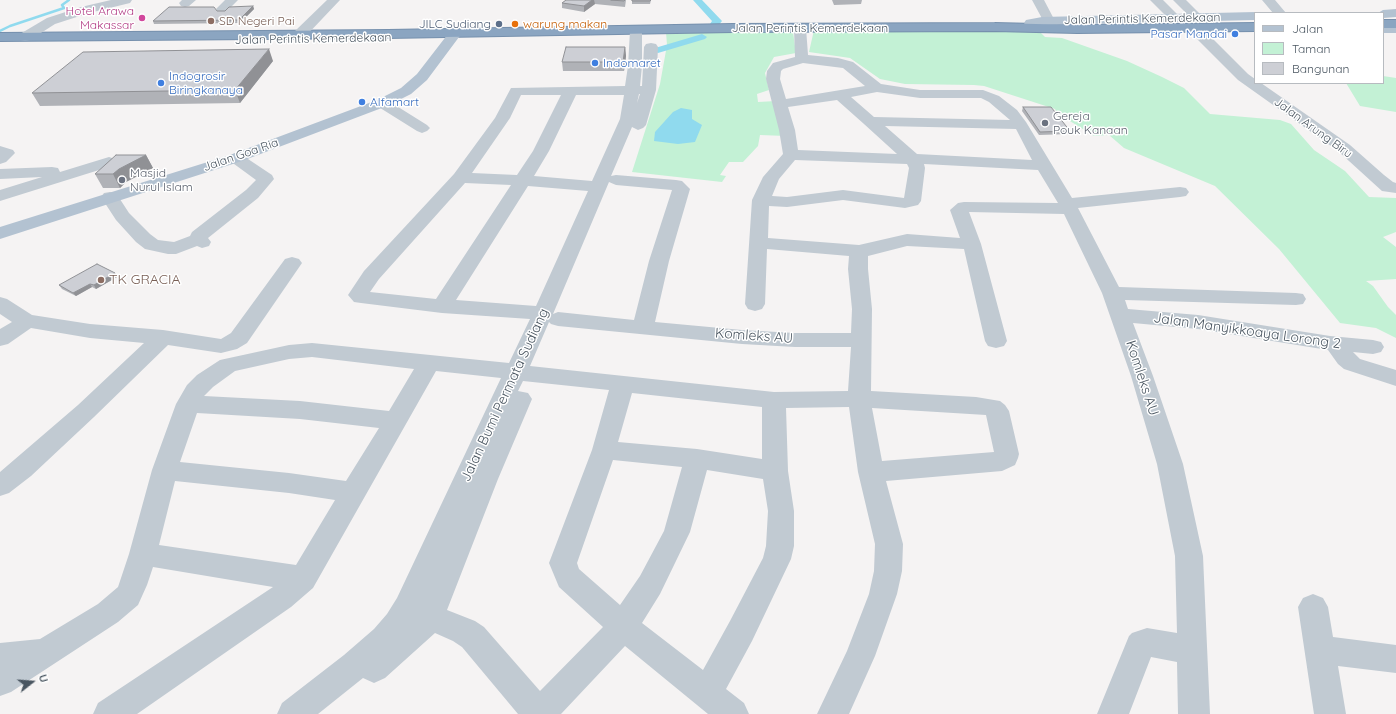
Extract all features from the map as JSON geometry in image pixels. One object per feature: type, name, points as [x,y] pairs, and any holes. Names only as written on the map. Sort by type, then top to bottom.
[{"type":"highway","points":[[1384,19],[1396,18]]},
{"type":"highway","name":"Jalan Perintis Kemerdekaan","points":[[0,37],[611,34],[637,31],[800,31],[1254,20]]},
{"type":"highway","points":[[1384,24],[1396,24]]},
{"type":"highway","name":"Jalan Perintis Kemerdekaan","points":[[1032,26],[1254,27]]},
{"type":"highway","name":"Jalan Perintis Kemerdekaan","points":[[0,44],[454,35]]},
{"type":"main road","points":[[1384,14],[1396,13]]},
{"type":"main road","name":"Jalan Perintis Kemerdekaan","points":[[1032,26],[1050,31],[1197,24],[1254,16]]},
{"type":"main road","name":"Jalan Perintis Kemerdekaan","points":[[1032,26],[1038,21],[1049,20],[1175,18],[1197,24],[1254,30]]},
{"type":"main road","points":[[1384,29],[1396,29]]},
{"type":"main road","name":"Jalan Goa Ria","points":[[0,233],[236,158],[382,103],[406,91],[422,77],[454,35]]},
{"type":"street","points":[[25,37],[51,21],[85,10],[126,0]]},
{"type":"street","points":[[222,9],[232,0]]},
{"type":"street","points":[[298,35],[334,0]]},
{"type":"street","points":[[1038,0],[1049,20]]},
{"type":"street","points":[[1156,0],[1175,18]]},
{"type":"street","name":"Jalan Arung Biru","points":[[1179,0],[1197,24],[1243,77],[1344,148],[1378,179],[1388,186],[1396,188]]},
{"type":"street","points":[[1268,0],[1279,12]]},
{"type":"street","name":"Jalan Bumi Permata Sudiang","points":[[316,714],[416,632],[418,612],[608,183],[628,119],[640,90],[636,66],[637,31]]},
{"type":"street","points":[[800,31],[802,59]]},
{"type":"street","name":"Komleks AU","points":[[791,155],[787,130],[778,104],[773,82],[774,70],[781,64],[802,59],[838,62],[848,65],[878,88]]},
{"type":"street","name":"Komleks AU","points":[[778,104],[878,88],[920,94],[985,95],[1007,108],[1021,125],[1043,165],[1069,206],[1112,293],[1170,464],[1189,556],[1194,714]]},
{"type":"street","points":[[442,306],[548,139],[571,90]]},
{"type":"street","points":[[460,178],[501,120],[515,92],[640,90]]},
{"type":"street","points":[[761,200],[787,202],[843,195],[908,203],[913,199],[917,168],[913,159],[840,95]]},
{"type":"street","points":[[382,103],[422,128]]},
{"type":"street","points":[[869,121],[1021,125]]},
{"type":"street","points":[[0,151],[7,153],[0,159]]},
{"type":"street","points":[[755,304],[761,200],[771,177],[791,155],[1043,165]]},
{"type":"street","points":[[110,197],[122,216],[143,238],[152,245],[176,248],[200,241],[199,236],[266,182],[266,179],[236,158]]},
{"type":"street","points":[[0,196],[109,162]]},
{"type":"street","points":[[0,174],[77,172]]},
{"type":"street","points":[[460,178],[676,185],[681,189],[643,327]]},
{"type":"street","name":"Komleks AU","points":[[460,178],[371,275],[358,295],[361,297],[442,306],[749,337],[795,340],[862,340]]},
{"type":"street","points":[[996,341],[972,244],[959,210],[962,207],[1069,206],[1180,192]]},
{"type":"street","points":[[758,243],[859,251],[874,249],[907,240],[972,244]]},
{"type":"street","points":[[833,714],[860,656],[883,594],[888,571],[888,544],[871,472],[859,399],[862,309],[858,269],[859,251]]},
{"type":"street","points":[[0,304],[19,317],[28,321],[90,331],[163,337],[221,346],[229,344],[239,338],[292,263]]},
{"type":"street","points":[[1112,293],[1296,299]]},
{"type":"street","name":"Jalan Manyikkoaya Lorong 2","points":[[1120,315],[1198,322],[1334,343],[1373,347]]},
{"type":"street","points":[[0,339],[28,321]]},
{"type":"street","points":[[0,486],[22,469],[86,411],[163,337]]},
{"type":"street","points":[[1334,343],[1346,359],[1352,364],[1396,378]]},
{"type":"street","points":[[0,681],[108,614],[128,596],[143,554],[165,470],[188,404],[196,391],[205,381],[228,365],[288,352],[312,350],[774,400],[859,399],[992,407],[998,414],[1007,454],[1006,458],[1002,461],[994,463],[871,472]]},
{"type":"street","points":[[109,714],[248,621],[280,598],[303,578],[429,363]]},
{"type":"street","points":[[623,384],[604,450],[564,563],[564,568],[569,578],[623,626],[733,714]]},
{"type":"street","points":[[707,693],[741,631],[777,559],[782,535],[781,511],[775,471],[774,400]]},
{"type":"street","points":[[188,404],[300,410],[395,421]]},
{"type":"street","points":[[604,450],[697,459],[775,471]]},
{"type":"street","points":[[418,612],[464,631],[473,637],[539,714],[562,692],[623,626],[650,585],[677,532],[697,459]]},
{"type":"street","points":[[165,470],[290,483],[354,493]]},
{"type":"street","points":[[143,554],[303,578]]},
{"type":"street","points":[[1313,607],[1330,714]]},
{"type":"street","name":"Jalan Bumi Permata Sudiang","points":[[293,714],[355,665],[385,639],[397,624],[418,612]]},
{"type":"street","points":[[1113,714],[1140,646],[1143,643],[1147,642],[1161,644],[1193,653]]},
{"type":"street","points":[[1321,650],[1396,659]]},
{"type":"street","points":[[0,657],[46,653]]},
{"type":"green space","points":[[1037,29],[1045,37],[1062,38],[1127,61],[1162,77],[1184,88],[1210,114],[1280,120],[1291,124],[1314,150],[1345,171],[1369,197],[1396,198],[1396,232],[1383,237],[1396,247],[1396,279],[1366,281],[1373,286],[1388,307],[1396,315],[1396,338],[1376,328],[1340,323],[1279,249],[1215,186],[1124,148],[1109,135],[1094,136],[1057,113],[1055,109],[984,86],[905,84],[880,79],[850,58],[809,52],[814,30]]},
{"type":"green space","points":[[666,32],[793,32],[796,53],[774,57],[765,73],[769,90],[757,94],[758,102],[776,101],[786,136],[760,135],[758,146],[743,162],[729,162],[720,175],[726,176],[722,182],[632,172],[660,84],[667,45]]},
{"type":"green space","points":[[1384,76],[1396,78],[1396,112],[1360,106],[1347,84],[1384,84]]},
{"type":"water","points":[[681,108],[692,110],[692,119],[702,125],[695,142],[678,144],[654,141],[655,132],[673,112]]},
{"type":"building","points":[[566,0],[592,0],[584,6],[562,3]]},
{"type":"building","points":[[632,0],[651,0],[632,1]]},
{"type":"building","points":[[253,6],[239,20],[153,21],[169,7],[214,7],[217,11],[225,11],[229,7]]},
{"type":"building","points":[[566,47],[625,47],[623,62],[562,62]]},
{"type":"building","name":"Indogrosir Biringkanaya","points":[[269,49],[235,90],[32,93],[83,52]]},
{"type":"building","name":"Gereja Pouk Kanaan","points":[[1023,107],[1051,107],[1070,131],[1040,132]]},
{"type":"building","points":[[116,155],[146,155],[119,169],[113,174],[95,174]]},
{"type":"building","points":[[97,264],[115,273],[94,285],[90,284],[73,293],[59,285]]},
{"type":"waterway","points":[[0,31],[10,26],[64,8],[62,5],[69,0]]},
{"type":"waterway","points":[[697,0],[717,21],[715,24]]},
{"type":"waterway","points":[[658,50],[702,37]]},
{"type":"place","name":"Hotel Arawa Makassar","points":[[142,18]]},
{"type":"place","name":"SD Negeri Pai","points":[[211,21]]},
{"type":"place","name":"JILC Sudiang","points":[[499,24]]},
{"type":"place","name":"warung makan","points":[[515,24]]},
{"type":"place","name":"Pasar Mandai","points":[[1235,34]]},
{"type":"place","name":"Indomaret","points":[[595,63]]},
{"type":"place","name":"Indogrosir Biringkanaya","points":[[161,83]]},
{"type":"place","name":"Alfamart","points":[[362,102]]},
{"type":"place","name":"Gereja Pouk Kanaan","points":[[1045,123]]},
{"type":"place","name":"Masjid Nurul Islam","points":[[122,180]]},
{"type":"place","name":"TK GRACIA","points":[[101,280]]}]
